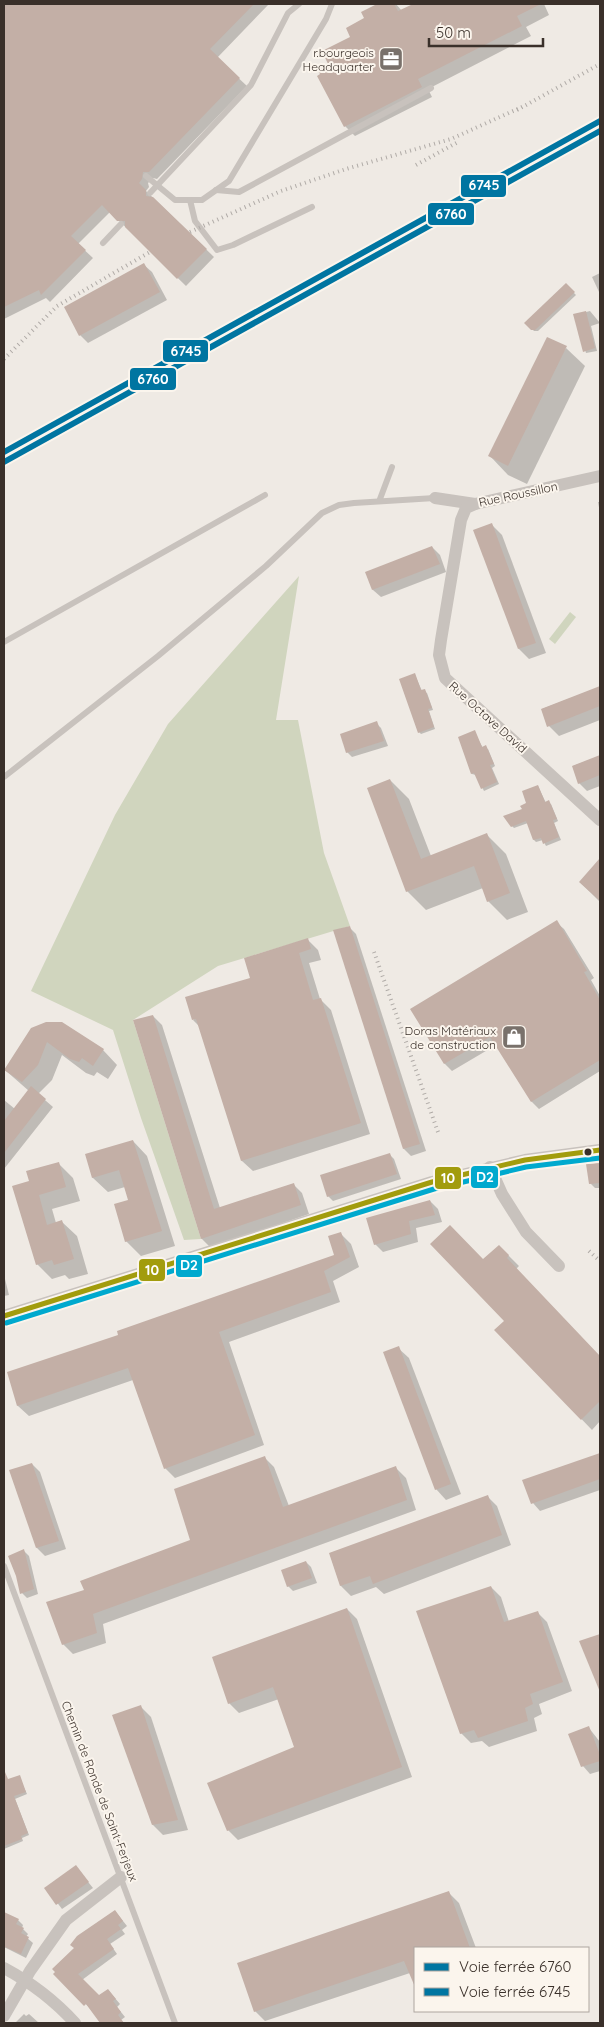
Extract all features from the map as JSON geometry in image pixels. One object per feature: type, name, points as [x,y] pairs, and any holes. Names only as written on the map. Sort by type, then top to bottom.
[{"type":"street","name":"Rue Roussillon","points":[[435,498],[475,504],[600,476]]},
{"type":"street","name":"Rue Octave David","points":[[475,504],[466,508],[461,520],[439,655],[445,678],[600,820]]},
{"type":"street","points":[[4,1316],[432,1182],[490,1167],[551,1155],[600,1150]]},
{"type":"street","points":[[490,1167],[502,1194],[526,1232],[559,1266]]},
{"type":"street","points":[[4,2016],[25,1980],[66,1920],[121,1877]]},
{"type":"street","points":[[4,1968],[25,1980],[65,2012],[75,2023]]},
{"type":"lane","points":[[150,193],[251,85],[288,13],[300,4]]},
{"type":"lane","points":[[146,176],[175,200],[202,200],[229,181],[326,19],[332,4]]},
{"type":"lane","points":[[216,190],[239,192],[431,88]]},
{"type":"lane","points":[[190,200],[195,221],[217,250],[233,245],[312,206]]},
{"type":"lane","points":[[103,243],[121,224]]},
{"type":"lane","points":[[380,499],[392,467]]},
{"type":"lane","points":[[4,642],[265,494]]},
{"type":"lane","points":[[4,777],[166,650],[266,566],[322,513],[339,505],[380,499],[435,498]]},
{"type":"lane","points":[[354,503],[435,498]]},
{"type":"lane","name":"Chemin de Ronde de Saint-Ferjeux","points":[[4,1566],[175,2023]]},
{"type":"green space","points":[[299,576],[276,720],[298,720],[324,853],[350,926],[218,966],[133,1020],[201,1239],[184,1240],[141,1118],[113,1030],[31,991],[115,815],[168,724]]},
{"type":"green space","points":[[570,612],[576,617],[555,644],[549,639]]},
{"type":"building","points":[[4,4],[254,4],[210,49],[240,78],[149,172],[143,172],[139,183],[146,190],[146,196],[153,197],[207,249],[177,279],[125,227],[125,221],[117,221],[102,205],[71,236],[86,250],[41,295],[39,290],[4,307]]},
{"type":"building","name":"r.bourgeois Headquarter","points":[[377,4],[394,4],[398,11],[413,4],[541,4],[517,16],[522,26],[418,79],[422,87],[344,127],[317,76],[320,74],[317,69],[328,64],[322,51],[350,37],[346,28],[364,18],[361,12]]},
{"type":"building","points":[[144,263],[160,292],[79,336],[64,307]]},
{"type":"building","points":[[566,283],[575,292],[535,330],[531,330],[524,323]]},
{"type":"building","points":[[586,311],[595,348],[583,352],[573,314]]},
{"type":"building","points":[[547,337],[567,346],[508,466],[488,456]]},
{"type":"building","points":[[492,523],[536,643],[518,649],[473,530]]},
{"type":"building","points":[[432,546],[440,564],[372,590],[365,572]]},
{"type":"building","points":[[415,673],[421,690],[425,689],[432,708],[428,709],[434,727],[418,733],[399,679]]},
{"type":"building","points":[[600,686],[600,706],[547,727],[541,709]]},
{"type":"building","points":[[377,721],[384,741],[346,753],[340,734]]},
{"type":"building","points":[[475,730],[482,747],[486,745],[494,764],[490,765],[497,782],[481,789],[474,773],[471,774],[458,737]]},
{"type":"building","points":[[600,755],[600,775],[578,784],[572,766]]},
{"type":"building","points":[[390,779],[421,859],[487,833],[510,893],[487,902],[474,866],[406,892],[367,788]]},
{"type":"building","points":[[538,785],[545,802],[549,800],[557,819],[553,820],[559,837],[543,844],[541,838],[533,840],[526,821],[511,827],[503,816],[522,809],[520,806],[526,803],[522,791]]},
{"type":"building","points":[[600,858],[600,901],[579,882]]},
{"type":"building","points":[[557,920],[587,971],[584,972],[600,1000],[600,1060],[531,1102],[490,1037],[444,1064],[410,1009]]},
{"type":"building","points":[[350,926],[420,1144],[403,1149],[333,930]]},
{"type":"building","points":[[308,938],[311,949],[299,953],[313,1000],[321,998],[361,1123],[241,1161],[196,1019],[192,1020],[185,997],[250,978],[244,958]]},
{"type":"building","points":[[153,1015],[214,1209],[294,1183],[301,1205],[201,1239],[133,1020]]},
{"type":"building","points":[[46,1022],[62,1022],[104,1049],[93,1066],[82,1058],[79,1062],[70,1059],[47,1042],[38,1065],[22,1082],[4,1070],[31,1028]]},
{"type":"building","points":[[31,1086],[46,1099],[4,1153],[4,1121]]},
{"type":"building","points":[[133,1140],[162,1231],[125,1242],[114,1204],[128,1200],[119,1170],[92,1178],[85,1154]]},
{"type":"building","points":[[390,1153],[397,1174],[327,1197],[320,1175]]},
{"type":"building","points":[[59,1162],[66,1187],[39,1195],[47,1225],[62,1220],[74,1259],[54,1265],[52,1260],[36,1265],[12,1186],[29,1181],[26,1171]]},
{"type":"building","points":[[600,1163],[600,1183],[589,1184],[586,1164]]},
{"type":"building","points":[[430,1200],[435,1215],[409,1221],[411,1234],[374,1245],[366,1218]]},
{"type":"building","points":[[450,1225],[483,1259],[499,1245],[509,1255],[507,1258],[600,1356],[600,1401],[581,1420],[494,1330],[504,1321],[430,1244]]},
{"type":"building","points":[[341,1232],[350,1257],[324,1271],[331,1292],[219,1332],[255,1435],[164,1469],[128,1368],[17,1406],[7,1372],[118,1335],[117,1331],[334,1255],[328,1236]]},
{"type":"building","points":[[399,1346],[451,1484],[435,1490],[383,1352]]},
{"type":"building","points":[[600,1453],[600,1479],[531,1504],[522,1480]]},
{"type":"building","points":[[265,1456],[283,1507],[396,1466],[407,1500],[93,1614],[97,1633],[62,1645],[46,1602],[84,1590],[80,1581],[190,1540],[174,1489]]},
{"type":"building","points":[[32,1463],[59,1541],[36,1548],[9,1470]]},
{"type":"building","points":[[488,1495],[502,1535],[373,1584],[370,1576],[340,1586],[329,1553]]},
{"type":"building","points":[[24,1549],[34,1589],[20,1594],[16,1576],[8,1556]]},
{"type":"building","points":[[306,1561],[312,1578],[287,1587],[281,1570]]},
{"type":"building","points":[[491,1586],[504,1622],[538,1611],[563,1682],[530,1694],[533,1704],[525,1708],[528,1721],[478,1738],[474,1730],[460,1734],[416,1611]]},
{"type":"building","points":[[347,1608],[402,1767],[227,1831],[207,1783],[294,1747],[273,1687],[228,1704],[212,1657]]},
{"type":"building","points":[[600,1634],[600,1692],[579,1641]]},
{"type":"building","points":[[141,1705],[178,1820],[152,1825],[112,1715]]},
{"type":"building","points":[[589,1726],[600,1755],[600,1761],[581,1767],[568,1734]]},
{"type":"building","points":[[5,1772],[8,1779],[20,1775],[26,1792],[14,1796],[28,1833],[21,1836],[22,1839],[4,1846]]},
{"type":"building","points":[[76,1865],[89,1882],[56,1905],[44,1888]]},
{"type":"building","points":[[449,1891],[470,1947],[414,1947],[414,1985],[404,1961],[254,2012],[237,1963]]},
{"type":"building","points":[[115,1910],[123,1921],[118,1925],[121,1929],[107,1939],[114,1949],[78,1974],[99,1995],[108,1989],[116,1999],[113,2001],[121,2012],[118,2015],[124,2023],[100,2023],[86,2004],[84,2006],[53,1974],[55,1972],[52,1969],[74,1948],[70,1945],[77,1936]]},
{"type":"building","points":[[4,1912],[19,1919],[16,1924],[24,1928],[21,1933],[29,1937],[21,1954],[5,1947],[4,1951]]},
{"type":"railway","points":[[517,110],[600,64]]},
{"type":"railway","points":[[190,232],[281,191],[346,169],[451,139],[522,107]]},
{"type":"railway","points":[[416,165],[458,142]]},
{"type":"railway","points":[[4,359],[57,306],[150,252]]},
{"type":"railway","points":[[374,952],[438,1132]]},
{"type":"railway","points":[[589,1251],[600,1261]]},
{"type":"rail line","name":"6745","points":[[4,452],[600,121]]},
{"type":"rail line","name":"6760","points":[[4,462],[600,131]]},
{"type":"transit line","name":"10","points":[[4,1316],[432,1182],[525,1160],[600,1150]]},
{"type":"transit line","name":"D2","points":[[6,1323],[434,1189],[526,1167],[600,1158]]},
{"type":"place","name":"r.bourgeois Headquarter","points":[[391,59]]},
{"type":"place","name":"Doras Matériaux de construction","points":[[514,1037]]}]
